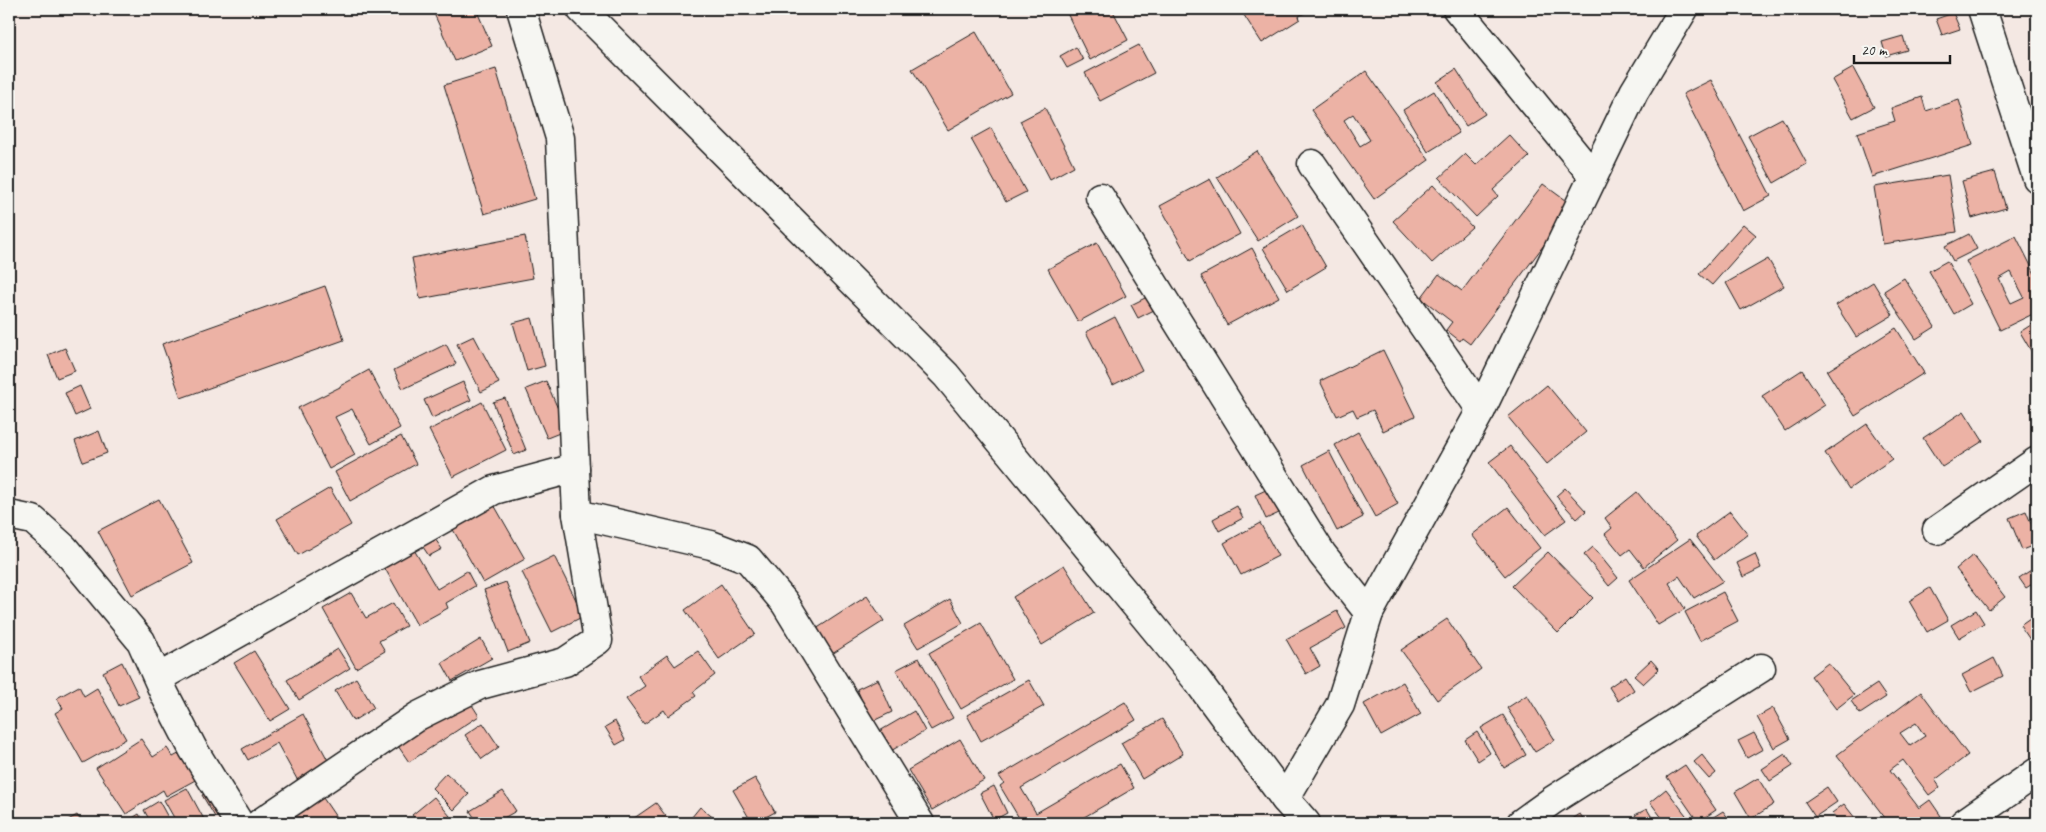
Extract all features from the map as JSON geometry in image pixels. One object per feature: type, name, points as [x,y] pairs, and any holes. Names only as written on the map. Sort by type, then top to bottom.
[{"type":"street","points":[[260,823],[418,716],[480,685],[565,662],[598,640],[577,514],[560,138],[521,9]]},
{"type":"street","points":[[582,9],[946,375],[1196,679],[1285,798],[1306,823]]},
{"type":"street","points":[[1457,9],[1593,176]]},
{"type":"street","points":[[1285,798],[1340,705],[1369,613],[1481,410],[1634,92],[1684,9]]},
{"type":"street","points":[[1982,9],[2037,178]]},
{"type":"street","points":[[1312,164],[1481,410]]},
{"type":"street","points":[[1100,197],[1322,554],[1369,613]]},
{"type":"street","points":[[1937,530],[2037,461]]},
{"type":"street","points":[[158,678],[494,490],[575,468]]},
{"type":"street","points":[[577,514],[710,545],[748,559],[785,603],[920,823]]},
{"type":"street","points":[[9,515],[32,520],[64,548],[141,641],[194,749],[239,823]]},
{"type":"street","points":[[1521,823],[1553,800],[1761,668]]},
{"type":"street","points":[[1964,823],[2037,772]]},
{"type":"building","points":[[432,9],[476,9],[492,46],[455,61]]},
{"type":"building","points":[[1065,9],[1112,9],[1128,40],[1090,60]]},
{"type":"building","points":[[1240,9],[1312,9],[1299,16],[1300,19],[1262,43]]},
{"type":"building","points":[[1953,13],[1960,29],[1942,35],[1936,19]]},
{"type":"building","points":[[976,32],[1011,93],[948,130],[912,69]]},
{"type":"building","points":[[1903,36],[1907,50],[1886,56],[1882,42]]},
{"type":"building","points":[[1139,45],[1154,73],[1100,101],[1085,73]]},
{"type":"building","points":[[1076,47],[1083,60],[1067,68],[1060,56]]},
{"type":"building","points":[[1853,68],[1874,107],[1853,118],[1832,80]]},
{"type":"building","points":[[496,69],[535,199],[484,214],[444,85]]},
{"type":"building","points":[[1456,69],[1485,114],[1466,126],[1437,82]]},
{"type":"building","points":[[1366,71],[1429,160],[1374,199],[1311,110]],"holes":[[[1353,114],[1370,140],[1360,146],[1344,120]]]},
{"type":"building","points":[[1711,80],[1771,196],[1743,211],[1683,94]]},
{"type":"building","points":[[1434,91],[1459,133],[1428,152],[1403,110]]},
{"type":"building","points":[[1922,97],[1926,111],[1959,100],[1973,145],[1872,177],[1857,133],[1895,121],[1891,108]]},
{"type":"building","points":[[1045,108],[1074,166],[1050,179],[1020,121]]},
{"type":"building","points":[[1782,118],[1807,164],[1774,183],[1748,136]]},
{"type":"building","points":[[991,128],[1026,192],[1006,202],[971,139]]},
{"type":"building","points":[[1509,135],[1529,157],[1493,190],[1498,196],[1476,217],[1439,178],[1465,154],[1476,165]]},
{"type":"building","points":[[1257,151],[1298,216],[1258,241],[1217,177]]},
{"type":"building","points":[[1995,172],[2006,208],[1972,218],[1962,181]]},
{"type":"building","points":[[1948,175],[1957,232],[1883,244],[1874,187]]},
{"type":"building","points":[[1210,179],[1240,234],[1190,261],[1160,206]]},
{"type":"building","points":[[1543,184],[1573,206],[1470,344],[1462,338],[1460,341],[1446,330],[1452,322],[1421,298],[1439,274],[1462,291]]},
{"type":"building","points":[[1433,185],[1472,227],[1432,263],[1393,221]]},
{"type":"building","points":[[1743,224],[1756,235],[1712,285],[1699,274]]},
{"type":"building","points":[[1302,225],[1326,267],[1288,290],[1263,248]]},
{"type":"building","points":[[1969,234],[1977,249],[1953,261],[1945,246]]},
{"type":"building","points":[[525,236],[533,278],[420,299],[412,258]]},
{"type":"building","points":[[2016,236],[2037,278],[2037,312],[2000,330],[1966,261]],"holes":[[[2011,272],[2024,297],[2011,303],[1999,279]]]},
{"type":"building","points":[[1097,243],[1126,296],[1078,322],[1048,269]]},
{"type":"building","points":[[1252,248],[1279,297],[1227,325],[1201,276]]},
{"type":"building","points":[[1768,259],[1784,286],[1741,310],[1726,283]]},
{"type":"building","points":[[1947,261],[1971,304],[1954,314],[1929,271]]},
{"type":"building","points":[[1904,278],[1935,327],[1916,339],[1884,291]]},
{"type":"building","points":[[1873,282],[1893,315],[1856,337],[1836,305]]},
{"type":"building","points":[[325,286],[344,340],[181,398],[162,344]]},
{"type":"building","points":[[1149,296],[1156,309],[1138,318],[1131,305]]},
{"type":"building","points":[[1115,317],[1142,370],[1113,385],[1086,332]]},
{"type":"building","points":[[532,318],[545,366],[527,371],[513,323]]},
{"type":"building","points":[[2037,321],[2037,361],[2020,332]]},
{"type":"building","points":[[1896,328],[1924,373],[1855,416],[1827,371]]},
{"type":"building","points":[[474,336],[499,383],[481,392],[457,344]]},
{"type":"building","points":[[446,344],[456,364],[403,389],[394,370]]},
{"type":"building","points":[[65,348],[75,371],[57,378],[48,355]]},
{"type":"building","points":[[1383,350],[1415,416],[1383,431],[1373,410],[1357,417],[1353,409],[1337,416],[1320,381]]},
{"type":"building","points":[[369,370],[400,428],[371,444],[352,409],[335,417],[355,455],[329,469],[298,408]]},
{"type":"building","points":[[1802,370],[1825,405],[1785,431],[1762,396]]},
{"type":"building","points":[[546,381],[567,430],[547,438],[526,389]]},
{"type":"building","points":[[463,382],[471,400],[432,418],[424,400]]},
{"type":"building","points":[[1547,385],[1586,432],[1547,464],[1508,417]]},
{"type":"building","points":[[80,386],[90,409],[75,416],[65,393]]},
{"type":"building","points":[[505,398],[526,450],[514,455],[493,402]]},
{"type":"building","points":[[482,402],[506,450],[453,477],[429,430]]},
{"type":"building","points":[[1964,411],[1983,441],[1942,467],[1923,438]]},
{"type":"building","points":[[1867,424],[1892,459],[1849,489],[1825,453]]},
{"type":"building","points":[[99,431],[107,453],[83,462],[75,441]]},
{"type":"building","points":[[1358,432],[1398,504],[1375,517],[1335,445]]},
{"type":"building","points":[[401,436],[416,464],[350,501],[335,472]]},
{"type":"building","points":[[1510,446],[1566,520],[1545,535],[1489,462]]},
{"type":"building","points":[[1329,451],[1363,517],[1337,531],[1303,465]]},
{"type":"building","points":[[330,488],[351,525],[298,555],[277,519]]},
{"type":"building","points":[[1565,488],[1586,511],[1577,519],[1556,496]]},
{"type":"building","points":[[1268,489],[1279,513],[1266,519],[1255,495]]},
{"type":"building","points":[[1637,492],[1677,540],[1644,567],[1630,549],[1622,555],[1605,534],[1612,528],[1605,518]]},
{"type":"building","points":[[159,499],[193,563],[132,595],[98,531]]},
{"type":"building","points":[[493,503],[525,559],[483,583],[451,526]]},
{"type":"building","points":[[1237,506],[1243,518],[1219,531],[1213,519]]},
{"type":"building","points":[[1508,507],[1540,548],[1505,576],[1472,535]]},
{"type":"building","points":[[1730,511],[1748,534],[1714,560],[1696,536]]},
{"type":"building","points":[[2026,511],[2037,538],[2037,544],[2022,550],[2009,518]]},
{"type":"building","points":[[1260,523],[1278,556],[1241,575],[1224,543]]},
{"type":"building","points":[[433,536],[442,549],[429,556],[421,544]]},
{"type":"building","points":[[1690,539],[1723,581],[1694,598],[1679,576],[1669,583],[1685,609],[1658,625],[1629,580]]},
{"type":"building","points":[[1593,547],[1618,578],[1609,586],[1584,555]]},
{"type":"building","points":[[413,548],[437,589],[467,571],[475,586],[446,603],[448,608],[417,625],[383,565]]},
{"type":"building","points":[[1548,552],[1593,598],[1558,633],[1512,586]]},
{"type":"building","points":[[1755,554],[1761,568],[1743,577],[1737,563]]},
{"type":"building","points":[[1973,555],[2005,597],[1989,610],[1956,569]]},
{"type":"building","points":[[554,556],[584,616],[552,632],[522,572]]},
{"type":"building","points":[[1064,565],[1094,613],[1042,645],[1013,597]]},
{"type":"building","points":[[2037,566],[2037,581],[2026,588],[2019,578]]},
{"type":"building","points":[[506,582],[530,643],[508,652],[484,590]]},
{"type":"building","points":[[721,584],[755,634],[719,659],[685,610]]},
{"type":"building","points":[[1930,588],[1948,620],[1927,632],[1909,601]]},
{"type":"building","points":[[1723,592],[1738,621],[1700,641],[1685,612]]},
{"type":"building","points":[[351,593],[366,618],[393,603],[406,626],[379,641],[385,651],[356,668],[323,609]]},
{"type":"building","points":[[867,596],[884,621],[832,654],[816,629]]},
{"type":"building","points":[[950,599],[963,623],[918,648],[904,626]]},
{"type":"building","points":[[1976,610],[1984,623],[1959,638],[1951,625]]},
{"type":"building","points":[[1337,611],[1346,628],[1310,648],[1320,666],[1306,674],[1286,639]]},
{"type":"building","points":[[2037,613],[2037,650],[2020,625]]},
{"type":"building","points":[[1447,619],[1481,669],[1437,700],[1401,650]]},
{"type":"building","points":[[981,623],[1013,679],[961,709],[929,653]]},
{"type":"building","points":[[481,639],[492,658],[452,681],[442,663]]},
{"type":"building","points":[[338,649],[350,668],[299,700],[287,680]]},
{"type":"building","points":[[254,651],[290,709],[270,721],[234,663]]},
{"type":"building","points":[[698,651],[715,675],[693,692],[696,696],[668,716],[664,710],[644,724],[626,699],[645,686],[638,676],[667,655],[675,666]]},
{"type":"building","points":[[919,658],[953,718],[931,730],[896,670]]},
{"type":"building","points":[[1994,658],[2003,676],[1971,692],[1962,675]]},
{"type":"building","points":[[1651,660],[1659,669],[1643,684],[1634,676]]},
{"type":"building","points":[[122,662],[139,697],[119,706],[103,672]]},
{"type":"building","points":[[1828,663],[1854,695],[1836,709],[1811,676]]},
{"type":"building","points":[[1625,676],[1634,690],[1618,701],[1609,687]]},
{"type":"building","points":[[356,678],[374,708],[353,721],[335,691]]},
{"type":"building","points":[[878,679],[892,712],[871,722],[857,689]]},
{"type":"building","points":[[1029,680],[1044,706],[981,741],[967,715]]},
{"type":"building","points":[[1403,682],[1421,714],[1381,736],[1364,704]]},
{"type":"building","points":[[1877,684],[1886,697],[1860,714],[1851,701]]},
{"type":"building","points":[[79,686],[84,696],[97,688],[126,739],[83,763],[55,713],[63,708],[57,698]]},
{"type":"building","points":[[1921,692],[1968,755],[1935,780],[1940,787],[1929,795],[1903,760],[1890,770],[1919,808],[1930,800],[1941,816],[1931,823],[1889,823],[1837,755]],"holes":[[[1916,723],[1925,736],[1910,746],[1900,733]]]},
{"type":"building","points":[[1527,695],[1555,740],[1535,752],[1507,708]]},
{"type":"building","points":[[467,697],[479,716],[409,762],[396,743]]},
{"type":"building","points":[[1125,702],[1136,720],[1021,788],[1036,813],[1120,764],[1134,788],[1074,823],[1022,823],[1000,786],[1004,783],[999,776]]},
{"type":"building","points":[[1773,708],[1790,739],[1774,748],[1757,717]]},
{"type":"building","points":[[914,711],[925,731],[889,752],[878,732]]},
{"type":"building","points":[[303,714],[330,764],[298,781],[277,743],[248,760],[242,749]]},
{"type":"building","points":[[1503,715],[1526,755],[1504,768],[1481,728]]},
{"type":"building","points":[[1162,719],[1183,754],[1142,779],[1121,743]]},
{"type":"building","points":[[615,721],[625,740],[616,745],[605,727]]},
{"type":"building","points":[[483,723],[499,747],[482,759],[465,735]]},
{"type":"building","points":[[1477,732],[1490,753],[1478,761],[1465,740]]},
{"type":"building","points":[[1754,733],[1763,749],[1747,758],[1738,741]]},
{"type":"building","points":[[141,739],[153,757],[167,748],[173,757],[184,751],[199,778],[166,796],[163,790],[126,814],[96,768]]},
{"type":"building","points":[[960,739],[984,780],[932,810],[908,770]]},
{"type":"building","points":[[1785,754],[1793,766],[1770,781],[1762,769]]},
{"type":"building","points":[[1702,755],[1716,773],[1709,779],[1694,762]]},
{"type":"building","points":[[1685,765],[1716,810],[1698,822],[1667,777]]},
{"type":"building","points":[[446,773],[469,794],[454,810],[432,788]]},
{"type":"building","points":[[755,778],[775,812],[752,823],[733,790]]},
{"type":"building","points":[[1758,778],[1774,804],[1751,819],[1735,792]]},
{"type":"building","points":[[994,786],[1007,813],[994,820],[980,793]]},
{"type":"building","points":[[1827,787],[1837,802],[1815,817],[1805,802]]},
{"type":"building","points":[[187,788],[206,823],[177,823],[164,800]]},
{"type":"building","points":[[1666,789],[1692,823],[1666,823],[1650,802]]},
{"type":"building","points":[[211,790],[223,812],[215,817],[202,795]]},
{"type":"building","points":[[503,791],[516,811],[495,823],[478,823],[470,811]]},
{"type":"building","points":[[434,797],[450,816],[442,823],[419,823],[412,815]]},
{"type":"building","points":[[323,798],[338,820],[332,823],[284,823]]},
{"type":"building","points":[[159,801],[171,823],[151,823],[144,810]]},
{"type":"building","points":[[656,803],[671,823],[627,823]]},
{"type":"building","points":[[1844,804],[1859,823],[1841,823],[1832,813]]},
{"type":"building","points":[[700,807],[720,823],[687,823]]},
{"type":"building","points":[[1647,809],[1654,821],[1639,823],[1635,815]]},
{"type":"building","points":[[1723,811],[1732,823],[1704,823]]},
{"type":"building","points":[[139,814],[144,823],[126,823],[126,822]]},
{"type":"building","points":[[1580,814],[1586,823],[1568,822]]},
{"type":"building","points":[[77,815],[82,823],[63,823]]}]
